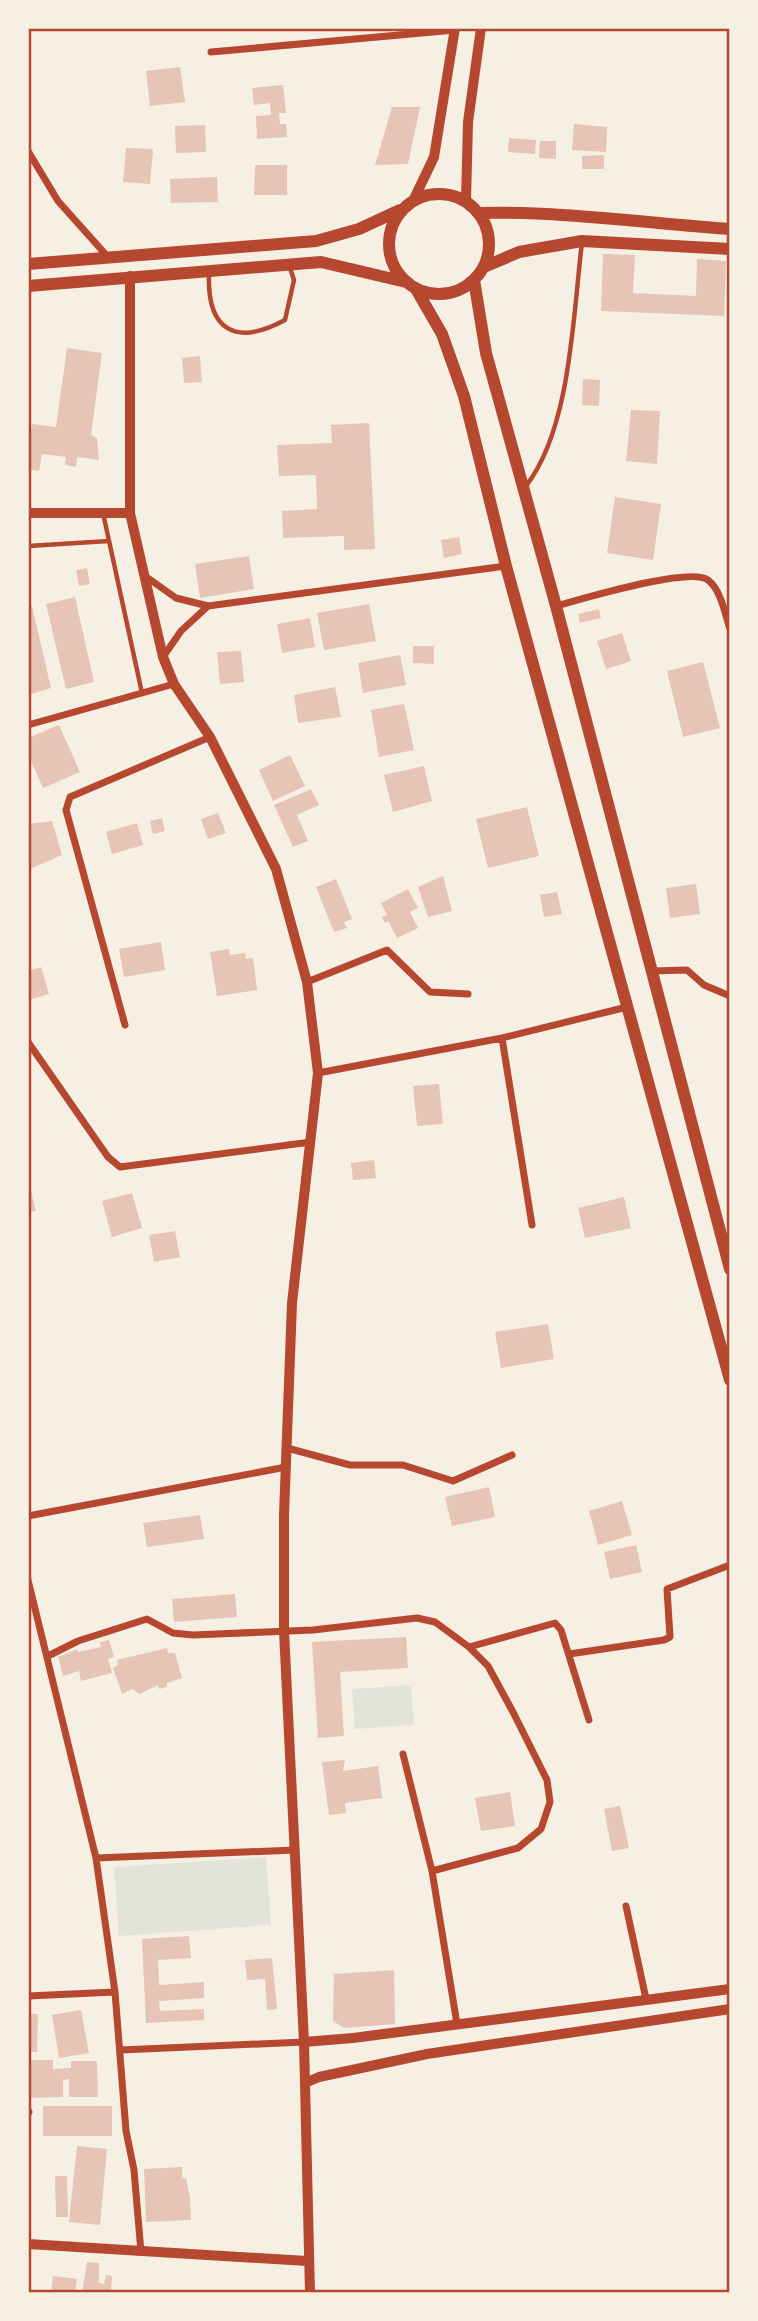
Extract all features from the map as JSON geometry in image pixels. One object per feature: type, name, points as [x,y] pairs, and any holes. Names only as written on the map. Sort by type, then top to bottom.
[{"type":"main road","points":[[466,200],[468,122],[481,28]]},
{"type":"main road","points":[[414,199],[434,157],[455,29]]},
{"type":"main road","points":[[28,264],[316,241],[359,229],[400,211],[414,199],[431,193],[449,194],[466,200],[479,213],[489,239],[484,267],[474,280],[461,289],[446,294],[430,294],[411,285],[321,262],[209,269],[28,286]]},
{"type":"main road","points":[[400,211],[388,240],[396,270],[411,285],[442,334],[456,370],[506,566],[730,1380]]},
{"type":"main road","points":[[479,213],[530,212],[730,229]]},
{"type":"main road","points":[[691,247],[693,226]]},
{"type":"main road","points":[[484,267],[519,252],[582,241],[730,249]]},
{"type":"main road","points":[[474,280],[486,352],[556,606],[730,1269]]},
{"type":"street","points":[[211,52],[455,29]]},
{"type":"street","points":[[28,150],[58,201],[108,257]]},
{"type":"street","points":[[130,276],[130,513],[163,657],[174,684],[210,737],[276,869],[307,982],[318,1073],[292,1303],[286,1448],[284,1631],[304,2042],[307,2261],[310,2293]]},
{"type":"street","points":[[28,513],[130,513]]},
{"type":"street","points":[[145,576],[176,597],[208,606],[506,566]]},
{"type":"street","points":[[556,606],[670,578],[696,575],[705,578],[716,588],[730,629]]},
{"type":"street","points":[[163,657],[181,631],[208,606]]},
{"type":"street","points":[[28,725],[174,684]]},
{"type":"street","points":[[125,1026],[66,810],[70,797],[90,786],[210,737]]},
{"type":"street","points":[[307,982],[387,950],[429,992],[468,994]]},
{"type":"street","points":[[651,971],[687,971],[705,985],[730,996]]},
{"type":"street","points":[[318,1073],[502,1038],[627,1007]]},
{"type":"street","points":[[502,1038],[532,1225]]},
{"type":"street","points":[[28,1042],[108,1157],[120,1167],[311,1142]]},
{"type":"street","points":[[286,1448],[350,1465],[403,1465],[453,1481],[512,1455]]},
{"type":"street","points":[[28,1516],[286,1466]]},
{"type":"street","points":[[569,1654],[670,1637],[667,1589],[730,1565]]},
{"type":"street","points":[[28,1580],[96,1858],[115,1992],[126,2131],[134,2170],[141,2252]]},
{"type":"street","points":[[48,1656],[88,1638],[147,1619],[173,1633],[193,1635],[284,1631],[418,1618],[435,1622],[488,1666],[547,1780],[550,1802],[541,1829],[518,1848],[432,1871]]},
{"type":"street","points":[[468,1647],[555,1623],[561,1630],[589,1720]]},
{"type":"street","points":[[403,1755],[432,1871],[457,2024]]},
{"type":"street","points":[[96,1858],[295,1850]]},
{"type":"street","points":[[626,1906],[646,1999]]},
{"type":"street","points":[[121,2050],[304,2042],[730,1989]]},
{"type":"street","points":[[28,1996],[115,1992]]},
{"type":"street","points":[[304,2083],[319,2077],[427,2054],[730,2009]]},
{"type":"street","points":[[28,2244],[307,2261]]},
{"type":"lane","points":[[523,490],[546,457],[553,438],[582,241]]},
{"type":"lane","points":[[209,269],[208,293],[216,319],[229,331],[248,332],[266,330],[285,320],[294,280],[289,264]]},
{"type":"lane","points":[[103,513],[142,693]]},
{"type":"lane","points":[[28,546],[109,541]]},
{"type":"shaded area","points":[[411,1685],[414,1725],[355,1729],[352,1689]]},
{"type":"shaded area","points":[[266,1857],[271,1925],[119,1936],[114,1867]]},
{"type":"building","points":[[180,67],[185,102],[150,106],[146,71]]},
{"type":"building","points":[[283,85],[286,113],[279,113],[280,124],[286,124],[287,137],[257,139],[256,116],[271,115],[270,103],[254,105],[252,88]]},
{"type":"building","points":[[392,107],[420,107],[408,164],[375,165]]},
{"type":"building","points":[[574,124],[607,127],[606,152],[572,150]]},
{"type":"building","points":[[205,125],[206,152],[176,153],[175,126]]},
{"type":"building","points":[[509,138],[536,140],[535,154],[508,152]]},
{"type":"building","points":[[540,141],[556,141],[556,159],[539,158]]},
{"type":"building","points":[[126,148],[153,149],[150,184],[123,182]]},
{"type":"building","points":[[604,155],[604,169],[582,169],[582,156]]},
{"type":"building","points":[[255,165],[287,165],[287,195],[254,195]]},
{"type":"building","points":[[217,177],[218,202],[171,203],[170,179]]},
{"type":"building","points":[[603,254],[635,255],[633,293],[696,296],[697,259],[726,261],[724,316],[601,311]]},
{"type":"building","points":[[67,348],[102,353],[91,435],[97,438],[99,460],[77,457],[76,467],[65,465],[66,457],[42,454],[39,471],[28,469],[28,432],[31,432],[32,424],[56,427]]},
{"type":"building","points":[[200,356],[202,382],[184,383],[182,358]]},
{"type":"building","points":[[583,379],[600,380],[599,406],[582,405]]},
{"type":"building","points":[[631,410],[660,411],[657,464],[626,461]]},
{"type":"building","points":[[369,423],[375,549],[344,550],[344,536],[283,538],[282,511],[317,509],[316,475],[279,476],[277,445],[332,443],[331,425]]},
{"type":"building","points":[[615,497],[661,504],[653,560],[607,553]]},
{"type":"building","points":[[459,537],[462,554],[444,558],[441,540]]},
{"type":"building","points":[[249,556],[254,589],[200,598],[195,564]]},
{"type":"building","points":[[87,568],[90,584],[79,586],[76,570]]},
{"type":"building","points":[[75,597],[94,682],[66,689],[46,604]]},
{"type":"building","points":[[369,604],[376,641],[324,650],[317,613]]},
{"type":"building","points":[[32,606],[51,688],[28,695],[28,607]]},
{"type":"building","points":[[599,609],[601,618],[580,623],[578,614]]},
{"type":"building","points":[[310,618],[315,647],[282,653],[277,624]]},
{"type":"building","points":[[622,633],[631,661],[606,669],[597,641]]},
{"type":"building","points":[[413,646],[434,646],[434,664],[413,663]]},
{"type":"building","points":[[241,651],[244,682],[220,684],[217,652]]},
{"type":"building","points":[[400,655],[406,685],[363,693],[358,663]]},
{"type":"building","points":[[703,662],[720,728],[683,737],[667,671]]},
{"type":"building","points":[[335,687],[341,717],[298,723],[294,695]]},
{"type":"building","points":[[404,704],[414,750],[379,757],[371,710]]},
{"type":"building","points":[[59,725],[80,772],[43,788],[28,754],[28,738]]},
{"type":"building","points":[[290,755],[305,786],[273,801],[259,770]]},
{"type":"building","points":[[424,766],[432,801],[393,812],[384,775]]},
{"type":"building","points":[[311,789],[319,805],[297,815],[308,841],[293,847],[274,805]]},
{"type":"building","points":[[527,807],[539,856],[488,868],[476,819]]},
{"type":"building","points":[[218,813],[226,833],[208,839],[201,819]]},
{"type":"building","points":[[162,818],[165,831],[153,834],[150,821]]},
{"type":"building","points":[[52,821],[62,855],[28,870],[28,824]]},
{"type":"building","points":[[137,823],[143,845],[112,854],[106,832]]},
{"type":"building","points":[[443,876],[452,911],[428,917],[418,887]]},
{"type":"building","points":[[336,879],[352,919],[344,922],[347,928],[334,932],[316,887]]},
{"type":"building","points":[[696,884],[700,914],[670,918],[666,888]]},
{"type":"building","points":[[408,889],[418,908],[410,912],[418,928],[397,938],[388,921],[385,923],[382,917],[387,915],[381,903]]},
{"type":"building","points":[[557,892],[562,914],[544,917],[540,895]]},
{"type":"building","points":[[161,942],[165,970],[124,977],[119,949]]},
{"type":"building","points":[[229,949],[230,955],[245,953],[246,959],[253,958],[257,990],[217,996],[210,952]]},
{"type":"building","points":[[41,967],[49,994],[28,1000],[28,971]]},
{"type":"building","points":[[439,1084],[443,1124],[417,1126],[413,1086]]},
{"type":"building","points":[[374,1160],[376,1178],[353,1180],[351,1163]]},
{"type":"building","points":[[28,1179],[36,1211],[28,1212]]},
{"type":"building","points":[[132,1193],[142,1228],[112,1237],[102,1201]]},
{"type":"building","points":[[624,1197],[631,1228],[585,1238],[578,1208]]},
{"type":"building","points":[[175,1231],[180,1257],[154,1262],[149,1235]]},
{"type":"building","points":[[548,1324],[554,1359],[501,1368],[495,1332]]},
{"type":"building","points":[[489,1487],[495,1517],[452,1526],[445,1497]]},
{"type":"building","points":[[622,1501],[632,1535],[598,1545],[589,1511]]},
{"type":"building","points":[[200,1515],[204,1539],[147,1547],[143,1523]]},
{"type":"building","points":[[636,1545],[642,1572],[610,1579],[604,1552]]},
{"type":"building","points":[[235,1594],[237,1617],[174,1622],[172,1599]]},
{"type":"building","points":[[406,1637],[408,1668],[340,1672],[344,1736],[318,1738],[312,1642]]},
{"type":"building","points":[[109,1640],[114,1657],[108,1659],[112,1673],[81,1681],[79,1671],[63,1676],[58,1657],[77,1649],[78,1652],[101,1647],[100,1642]]},
{"type":"building","points":[[167,1648],[168,1653],[175,1653],[182,1678],[167,1683],[167,1687],[159,1689],[158,1685],[140,1694],[132,1689],[122,1694],[113,1668],[118,1665],[117,1660]]},
{"type":"building","points":[[345,1760],[343,1771],[378,1766],[382,1798],[345,1803],[346,1813],[329,1815],[322,1762]]},
{"type":"building","points":[[510,1792],[515,1826],[481,1831],[475,1798]]},
{"type":"building","points":[[620,1806],[629,1848],[612,1851],[604,1809]]},
{"type":"building","points":[[189,1936],[191,1958],[158,1960],[159,1985],[204,1982],[204,1998],[159,2001],[160,2011],[204,2009],[204,2020],[146,2023],[142,1939]]},
{"type":"building","points":[[272,1958],[277,2009],[267,2010],[265,1979],[247,1980],[245,1960]]},
{"type":"building","points":[[394,1970],[395,2024],[344,2028],[333,2021],[334,1974]]},
{"type":"building","points":[[81,2010],[89,2053],[59,2058],[52,2015]]},
{"type":"building","points":[[28,2014],[38,2014],[37,2052],[28,2052]]},
{"type":"building","points":[[28,2060],[53,2060],[53,2069],[71,2068],[71,2061],[97,2061],[98,2097],[69,2097],[69,2079],[63,2080],[63,2097],[28,2098]]},
{"type":"building","points":[[43,2106],[112,2106],[112,2136],[43,2136]]},
{"type":"building","points":[[77,2146],[107,2149],[100,2225],[69,2222]]},
{"type":"building","points":[[182,2167],[182,2178],[186,2178],[190,2198],[191,2220],[146,2222],[144,2169]]},
{"type":"building","points":[[55,2176],[67,2176],[68,2217],[56,2217]]},
{"type":"building","points":[[87,2262],[99,2263],[99,2283],[104,2284],[106,2275],[112,2276],[111,2293],[82,2293]]},
{"type":"building","points":[[53,2276],[77,2279],[75,2293],[51,2293]]}]
